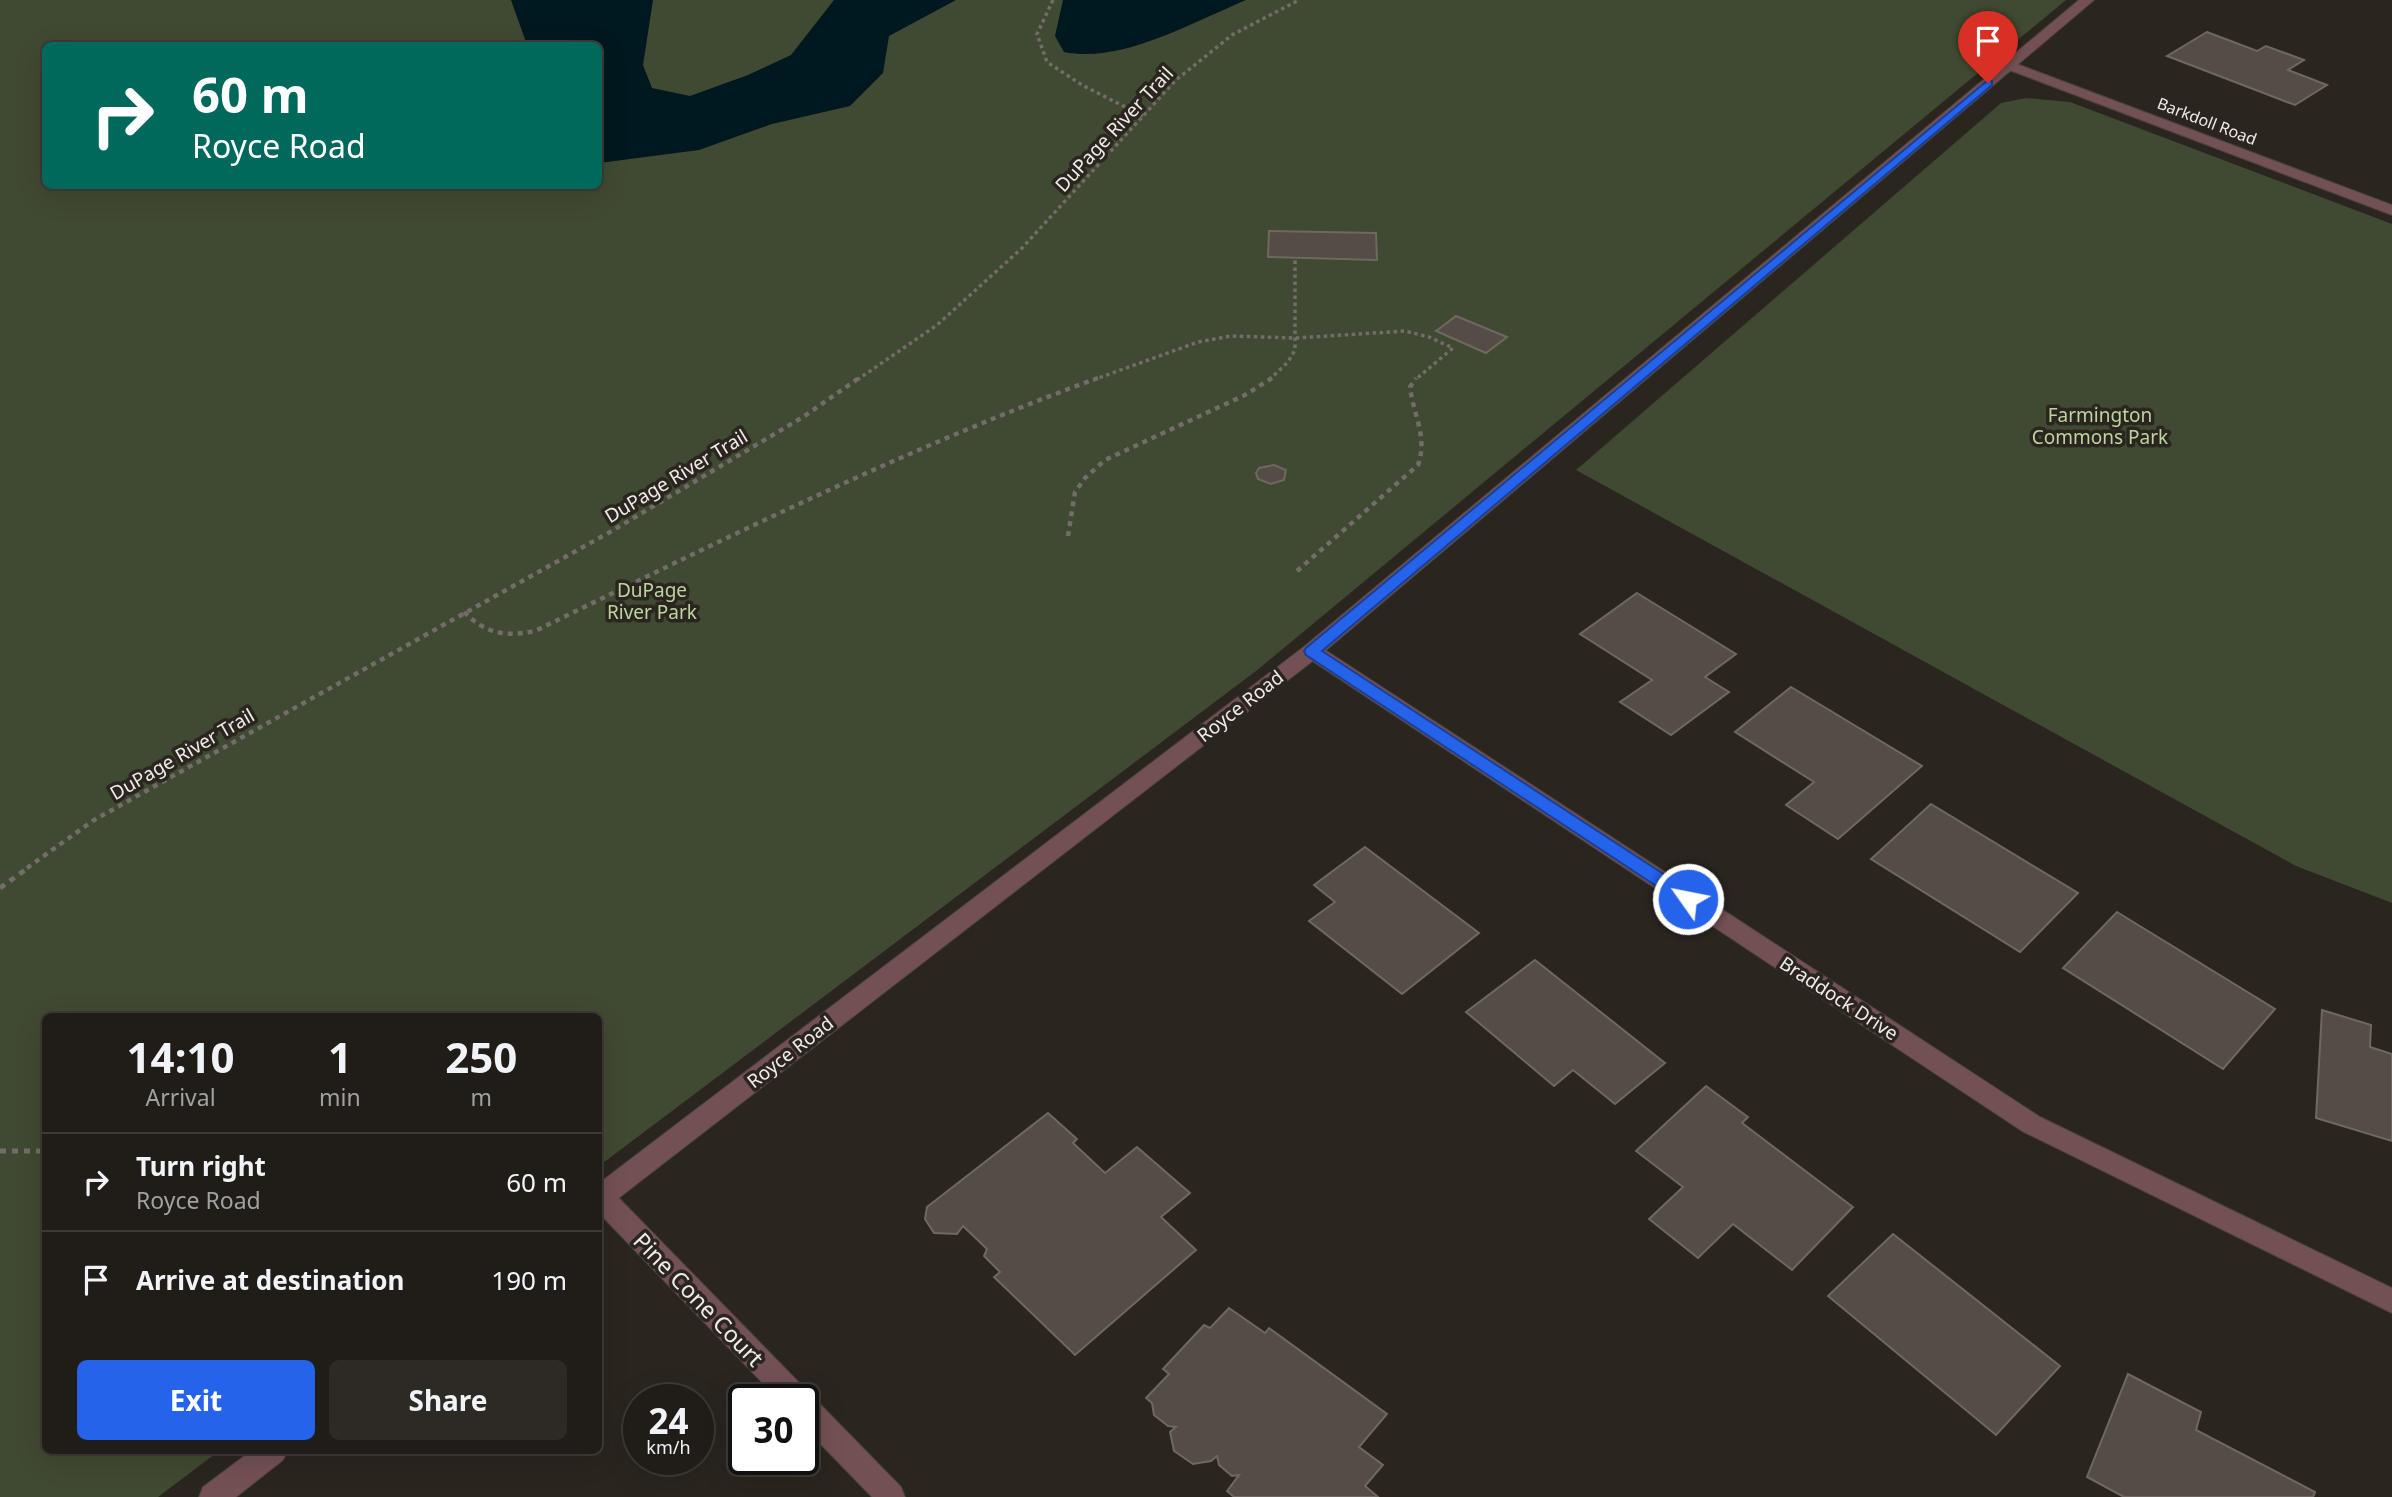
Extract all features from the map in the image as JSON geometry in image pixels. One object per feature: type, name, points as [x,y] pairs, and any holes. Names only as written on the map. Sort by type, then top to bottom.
[{"type":"street","name":"Royce Road","points":[[602,1196],[1311,651],[2087,0]]},
{"type":"street","name":"Barkdoll Road","points":[[2009,65],[2392,210]]},
{"type":"street","name":"Braddock Drive","points":[[1311,651],[2031,1124],[2392,1301]]},
{"type":"street","name":"Pine Cone Court","points":[[602,1200],[781,1384]]},
{"type":"street","points":[[819,1423],[891,1497]]},
{"type":"street","points":[[213,1497],[269,1454]]},
{"type":"path","points":[[1053,0],[1037,34],[1047,62],[1082,85],[1143,116]]},
{"type":"path","name":"DuPage River Trail","points":[[0,888],[94,820],[610,532],[803,417],[937,326],[1022,248],[1176,80],[1232,35],[1298,0]]},
{"type":"path","points":[[1068,536],[1074,491],[1085,476],[1105,460],[1245,395],[1271,379],[1288,362],[1296,350],[1295,260]]},
{"type":"path","points":[[464,612],[478,627],[494,634],[509,637],[535,631],[837,484],[1027,404],[1198,342],[1231,336],[1296,338],[1405,331],[1429,337],[1453,348],[1417,377],[1410,387],[1424,438],[1424,452],[1418,465],[1297,571]]},
{"type":"path","points":[[0,1151],[42,1151]]},
{"type":"green space","name":"DuPage River Park","points":[[0,0],[2066,0],[1256,671],[602,1164],[602,1013],[42,1013],[42,1454],[215,1454],[158,1497],[0,1497]]},
{"type":"green space","name":"Farmington Commons Park","points":[[2026,98],[2070,102],[2392,224],[2392,903],[2296,866],[1576,470],[2001,103]]},
{"type":"water","points":[[511,0],[653,0],[643,65],[652,88],[690,96],[748,75],[791,55],[834,0],[956,0],[889,36],[883,73],[850,106],[772,124],[699,150],[602,163],[602,42],[526,42]]},
{"type":"water","points":[[1063,0],[1246,0],[1133,47],[1086,54],[1064,52],[1055,36]]},
{"type":"building","points":[[2207,32],[2257,51],[2266,46],[2304,60],[2288,70],[2327,85],[2295,105],[2167,56]]},
{"type":"building","points":[[1269,231],[1376,233],[1377,260],[1268,257]]},
{"type":"building","points":[[1456,316],[1507,337],[1486,353],[1436,331]]},
{"type":"building","points":[[1274,465],[1286,470],[1284,480],[1271,484],[1258,479],[1256,473],[1259,468]]},
{"type":"building","points":[[1637,593],[1736,654],[1705,677],[1729,692],[1671,735],[1620,702],[1652,680],[1580,634]]},
{"type":"building","points":[[1791,687],[1922,766],[1838,839],[1786,805],[1814,782],[1735,732]]},
{"type":"building","points":[[1931,804],[2078,893],[2020,952],[1871,859]]},
{"type":"building","points":[[1365,847],[1479,933],[1402,994],[1309,921],[1335,902],[1314,885]]},
{"type":"building","points":[[2117,912],[2275,1009],[2223,1069],[2063,968]]},
{"type":"building","points":[[1535,960],[1665,1063],[1615,1104],[1573,1070],[1554,1086],[1466,1012]]},
{"type":"building","points":[[2322,1010],[2371,1025],[2370,1047],[2392,1054],[2392,1141],[2316,1118]]},
{"type":"building","points":[[1706,1086],[1748,1117],[1742,1123],[1853,1207],[1792,1270],[1733,1224],[1698,1258],[1649,1219],[1683,1187],[1636,1151]]},
{"type":"building","points":[[1048,1113],[1077,1139],[1073,1143],[1105,1173],[1137,1147],[1190,1193],[1161,1217],[1196,1250],[1075,1355],[994,1277],[1000,1272],[984,1256],[987,1249],[963,1226],[957,1234],[934,1233],[925,1219],[927,1207]]},
{"type":"building","points":[[1893,1234],[2060,1366],[1996,1435],[1828,1296]]},
{"type":"building","points":[[1229,1308],[1265,1333],[1269,1328],[1387,1414],[1359,1447],[1383,1465],[1365,1486],[1378,1497],[1234,1497],[1227,1491],[1239,1475],[1232,1476],[1219,1465],[1217,1456],[1211,1461],[1193,1464],[1174,1451],[1170,1432],[1176,1427],[1168,1426],[1154,1415],[1152,1403],[1146,1398],[1169,1374],[1163,1369],[1204,1325],[1210,1328]]},
{"type":"building","points":[[2128,1374],[2201,1412],[2196,1430],[2315,1492],[2313,1497],[2124,1497],[2087,1477]]},
{"type":"route","points":[[1688,899],[1311,651],[1988,83]]}]
